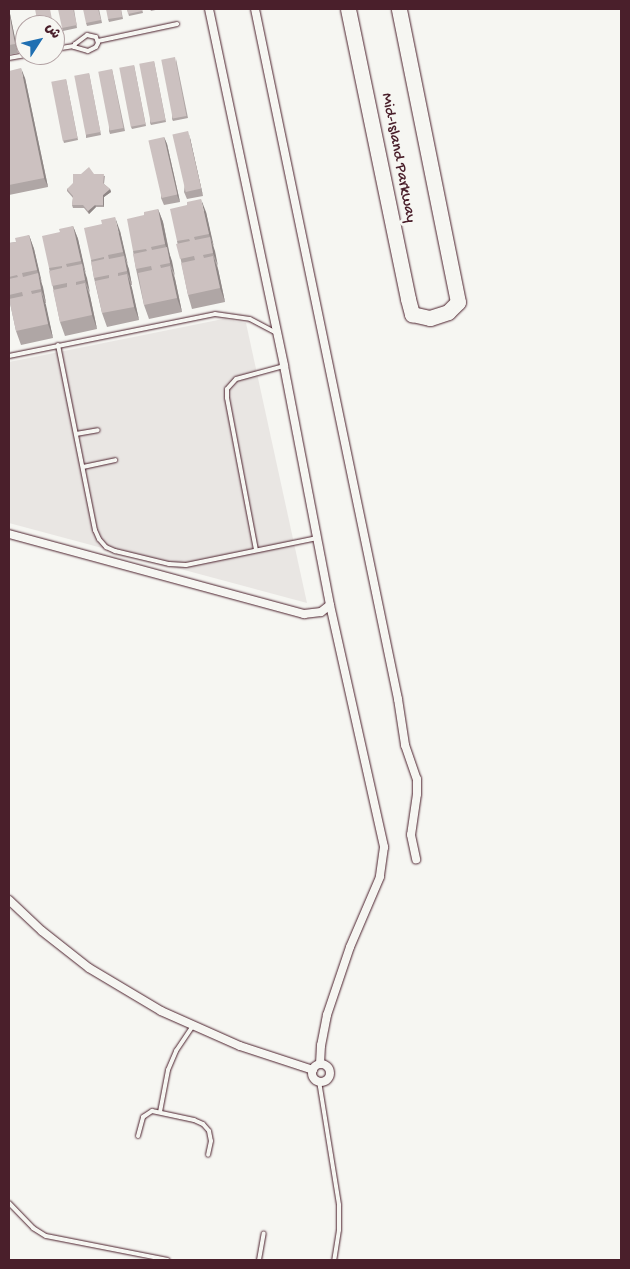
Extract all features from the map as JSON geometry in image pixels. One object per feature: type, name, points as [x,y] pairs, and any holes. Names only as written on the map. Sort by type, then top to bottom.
[{"type":"highway","name":"Mid-Island Parkway","points":[[348,9],[382,164],[401,269],[412,314],[424,318],[437,317],[448,312],[458,302],[399,9]]},
{"type":"street","points":[[209,9],[284,366],[330,605],[384,854],[380,876],[350,947],[327,1015],[320,1044],[320,1064],[313,1070]]},
{"type":"street","points":[[255,9],[398,699],[405,745],[417,779],[417,794],[411,835],[416,859]]},
{"type":"street","points":[[9,534],[304,614],[321,612],[330,605]]},
{"type":"street","points":[[9,900],[42,931],[89,968],[118,987],[192,1027],[240,1046],[313,1070]]},
{"type":"street","points":[[313,1070],[314,1077],[319,1081],[326,1079],[330,1073],[327,1066],[320,1064]]},
{"type":"lane","points":[[98,41],[177,24]]},
{"type":"lane","points":[[74,46],[87,35],[94,35],[98,41]]},
{"type":"lane","points":[[65,47],[74,46],[91,50],[96,47],[98,41]]},
{"type":"lane","points":[[9,356],[215,314],[239,316],[276,332]]},
{"type":"lane","points":[[58,345],[97,535],[102,544],[110,550],[169,564],[186,565],[317,538]]},
{"type":"lane","points":[[256,550],[227,398],[227,389],[236,379],[284,366]]},
{"type":"lane","points":[[76,434],[98,430]]},
{"type":"lane","points":[[83,467],[115,460]]},
{"type":"lane","points":[[160,1112],[165,1080],[170,1065],[192,1027]]},
{"type":"lane","points":[[319,1081],[339,1205],[339,1230],[334,1260]]},
{"type":"lane","points":[[138,1136],[143,1117],[152,1111],[160,1112],[203,1124],[210,1136],[208,1155]]},
{"type":"lane","points":[[9,1203],[34,1228],[46,1236],[168,1260]]},
{"type":"lane","points":[[259,1260],[264,1234]]},
{"type":"shaded area","points":[[223,319],[246,323],[307,603],[9,523],[9,362]]},
{"type":"building","points":[[35,9],[50,9],[51,15],[36,15]]},
{"type":"building","points":[[58,9],[73,9],[77,25],[65,27],[65,15],[59,15]]},
{"type":"building","points":[[83,9],[98,9],[101,20],[86,23]]},
{"type":"building","points":[[106,9],[121,9],[122,17],[108,19]]},
{"type":"building","points":[[127,9],[142,9],[142,11],[128,14]]},
{"type":"building","points":[[9,13],[15,44],[9,45]]},
{"type":"building","points":[[175,57],[186,116],[173,119],[161,60]]},
{"type":"building","points":[[154,61],[165,120],[151,123],[139,64]]},
{"type":"building","points":[[134,65],[145,124],[131,127],[119,68]]},
{"type":"building","points":[[21,68],[44,178],[9,185],[9,71]]},
{"type":"building","points":[[112,69],[123,128],[110,131],[98,72]]},
{"type":"building","points":[[89,73],[100,132],[86,135],[74,76]]},
{"type":"building","points":[[66,79],[77,138],[63,141],[51,82]]},
{"type":"building","points":[[188,131],[201,188],[186,192],[172,135]]},
{"type":"building","points":[[164,137],[177,194],[162,198],[148,141]]},
{"type":"building","points":[[89,167],[94,174],[104,174],[103,183],[110,189],[103,195],[103,205],[95,205],[88,211],[83,205],[72,205],[73,196],[67,189],[73,183],[73,174],[81,174]]},
{"type":"building","points":[[201,199],[209,234],[194,237],[195,240],[210,237],[213,253],[203,255],[204,258],[213,256],[220,288],[188,295],[181,263],[195,260],[194,256],[180,259],[176,244],[190,241],[189,239],[177,241],[170,209]]},
{"type":"building","points":[[158,209],[165,244],[151,247],[152,250],[167,247],[170,263],[160,265],[161,268],[170,266],[177,298],[144,305],[138,273],[152,270],[151,266],[136,269],[133,254],[147,251],[146,249],[133,251],[127,219]]},
{"type":"building","points":[[115,217],[123,252],[108,255],[109,259],[124,256],[127,271],[118,273],[118,276],[127,274],[134,307],[102,313],[95,281],[109,278],[109,275],[94,278],[91,262],[104,259],[104,257],[91,260],[84,228],[102,224],[101,220]]},
{"type":"building","points":[[73,226],[81,261],[66,264],[67,267],[82,264],[85,280],[76,282],[76,285],[85,283],[92,315],[60,322],[53,290],[67,287],[67,283],[52,286],[49,271],[62,268],[62,266],[49,268],[42,236],[60,232],[59,229]]},
{"type":"building","points":[[29,235],[37,270],[22,273],[23,277],[38,273],[41,289],[31,291],[32,294],[41,292],[48,324],[16,331],[9,299],[23,296],[22,292],[9,295],[9,279],[18,277],[17,275],[9,277],[9,243],[16,242],[15,238]]}]
